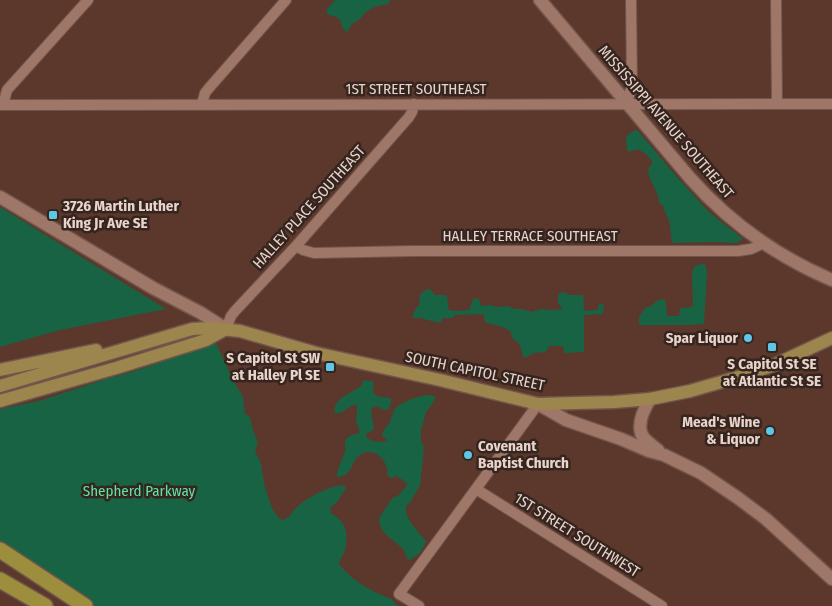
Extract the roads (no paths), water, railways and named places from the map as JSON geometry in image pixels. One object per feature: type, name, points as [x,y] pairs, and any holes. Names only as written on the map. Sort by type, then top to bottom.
[{"type":"highway","points":[[0,550],[85,606]]},
{"type":"highway","points":[[0,580],[45,606]]},
{"type":"main road","name":"MISSISSIPPI AVENUE SOUTHEAST","points":[[540,0],[697,187],[724,213],[764,243],[799,264],[832,280]]},
{"type":"main road","points":[[0,197],[226,329],[198,343],[0,401]]},
{"type":"main road","name":"SOUTH CAPITOL STREET","points":[[136,345],[192,329],[226,329],[316,353],[538,404],[650,399],[690,391],[774,365],[832,338]]},
{"type":"main road","points":[[0,370],[95,350],[136,345]]},
{"type":"main road","points":[[0,386],[136,345]]},
{"type":"main road","points":[[650,399],[644,409],[641,432],[646,440],[664,455]]},
{"type":"main road","points":[[538,404],[566,420],[664,455],[701,473],[744,502],[781,532],[832,579]]},
{"type":"street","points":[[2,105],[7,90],[88,0]]},
{"type":"street","points":[[202,104],[209,88],[286,0]]},
{"type":"street","points":[[627,103],[632,85],[631,0]]},
{"type":"street","points":[[776,0],[777,104]]},
{"type":"street","name":"HALLEY PLACE SOUTHEAST","points":[[226,329],[235,311],[296,246],[411,115],[414,104]]},
{"type":"street","name":"1ST STREET SOUTHEAST","points":[[2,105],[832,104]]},
{"type":"street","name":"HALLEY TERRACE SOUTHEAST","points":[[296,246],[314,253],[413,251],[721,251],[747,250],[764,243]]},
{"type":"street","points":[[419,606],[399,594],[538,404]]},
{"type":"street","name":"1ST STREET SOUTHWEST","points":[[476,489],[662,606]]},
{"type":"place","name":"3726 Martin Luther King Jr Ave SE","points":[[53,215]]},
{"type":"place","name":"Spar Liquor","points":[[748,338]]},
{"type":"place","name":"S Capitol St SE at Atlantic St SE","points":[[772,347]]},
{"type":"place","name":"S Capitol St SW at Halley Pl SE","points":[[330,367]]},
{"type":"place","name":"Mead's Wine & Liquor","points":[[770,431]]},
{"type":"place","name":"Covenant Baptist Church","points":[[468,455]]},
{"type":"park label","name":"Shepherd Parkway","points":[[139,491]]}]
